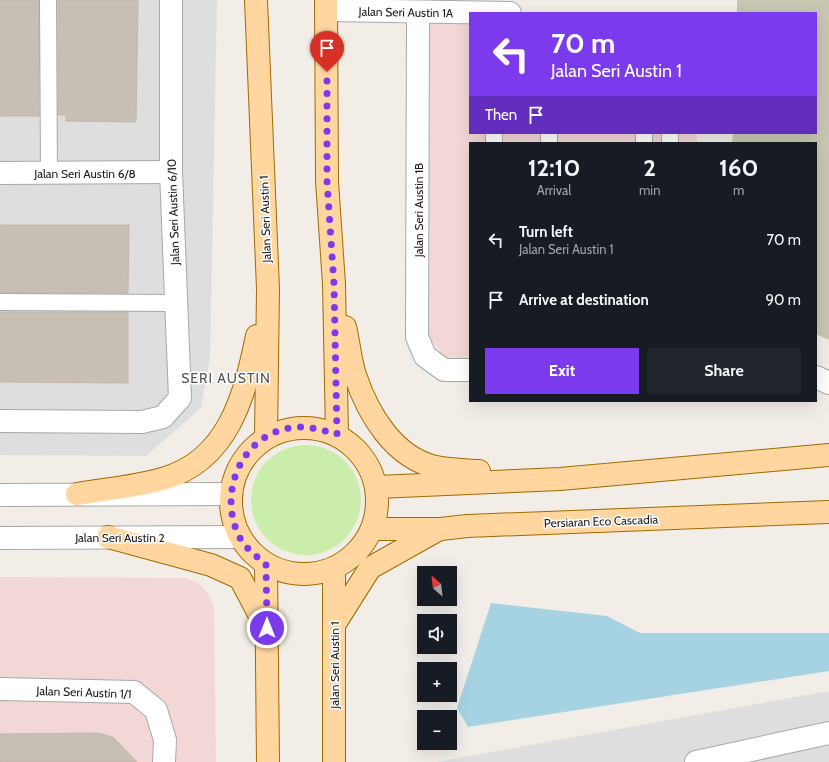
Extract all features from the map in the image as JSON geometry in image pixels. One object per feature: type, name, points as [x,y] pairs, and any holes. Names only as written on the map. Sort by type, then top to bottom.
[{"type":"main road","name":"Jalan Seri Austin 1","points":[[256,0],[268,289],[266,438]]},
{"type":"main road","points":[[326,5],[327,181],[334,284],[337,434]]},
{"type":"main road","points":[[334,284],[355,375],[377,422],[395,444],[413,459],[436,468],[560,479]]},
{"type":"main road","points":[[77,494],[163,479],[193,465],[216,445],[235,415],[243,393],[250,370],[268,289]]},
{"type":"main road","points":[[314,427],[337,434],[356,447],[370,465],[377,487],[378,509],[372,530],[362,546],[354,554],[334,568],[317,573],[300,574],[282,571],[266,564],[251,552],[239,537],[232,516],[230,494],[236,472],[248,452],[266,438],[289,428],[314,427]]},
{"type":"main road","points":[[377,487],[560,479],[829,454]]},
{"type":"main road","name":"Persiaran Eco Cascadia","points":[[372,530],[441,529],[467,526],[829,512]]},
{"type":"main road","points":[[334,625],[370,568],[441,529]]},
{"type":"main road","points":[[108,537],[212,565],[240,578],[267,628]]},
{"type":"main road","points":[[266,564],[268,762]]},
{"type":"main road","name":"Jalan Seri Austin 1","points":[[334,568],[334,762]]},
{"type":"street","name":"Jalan Seri Austin 6/10","points":[[0,421],[142,422],[163,417],[180,398],[171,172],[171,0]]},
{"type":"street","name":"Jalan Seri Austin 1A","points":[[326,5],[418,12],[469,13]]},
{"type":"street","name":"Jalan Seri Austin 1B","points":[[418,12],[417,337],[425,356],[444,370],[469,370]]},
{"type":"street","name":"Jalan Seri Austin 6/8","points":[[0,173],[171,172]]},
{"type":"street","points":[[817,377],[829,383]]},
{"type":"street","points":[[0,495],[230,494]]},
{"type":"street","name":"Jalan Seri Austin 2","points":[[0,538],[239,537]]},
{"type":"street","name":"Jalan Seri Austin 1/1","points":[[0,689],[134,692],[156,710],[165,740],[164,762]]},
{"type":"street","points":[[696,762],[829,733]]},
{"type":"lane","points":[[48,0],[49,173]]},
{"type":"lane","points":[[0,302],[176,303]]},
{"type":"shaded area","points":[[0,0],[217,0],[210,358],[201,408],[146,456],[0,455]]},
{"type":"shaded area","points":[[737,0],[829,0],[829,340],[817,334],[817,142],[732,142],[733,134],[817,134],[817,12],[737,12]]},
{"type":"shaded area","points":[[428,22],[469,23],[469,134],[697,134],[697,142],[469,142],[469,360],[447,360],[428,337]]},
{"type":"shaded area","points":[[0,577],[186,578],[198,583],[207,592],[214,605],[216,762],[0,762]]},
{"type":"shaded area","points":[[829,691],[829,762],[436,762]]},
{"type":"green space","points":[[306,445],[327,449],[345,461],[357,479],[361,500],[357,521],[345,539],[327,551],[306,555],[285,551],[267,539],[255,521],[251,500],[255,479],[267,461],[285,449]]},
{"type":"water","points":[[491,603],[607,616],[640,633],[829,633],[829,671],[468,727],[457,708]]},
{"type":"building","points":[[0,0],[39,0],[39,116],[0,116]]},
{"type":"building","points":[[58,0],[138,0],[136,122],[66,121],[66,115],[58,115]]},
{"type":"building","points":[[0,225],[129,225],[128,293],[0,293]]},
{"type":"building","points":[[0,312],[128,312],[128,383],[0,382]]},
{"type":"building","points":[[97,733],[113,737],[137,762],[0,762],[0,734]]},
{"type":"district","name":"SERI AUSTIN","points":[[226,378]]},
{"type":"route","points":[[267,628],[266,564],[251,552],[239,537],[232,516],[230,494],[236,472],[248,452],[266,438],[289,428],[314,427],[337,434],[334,284],[327,181],[327,72]]}]
